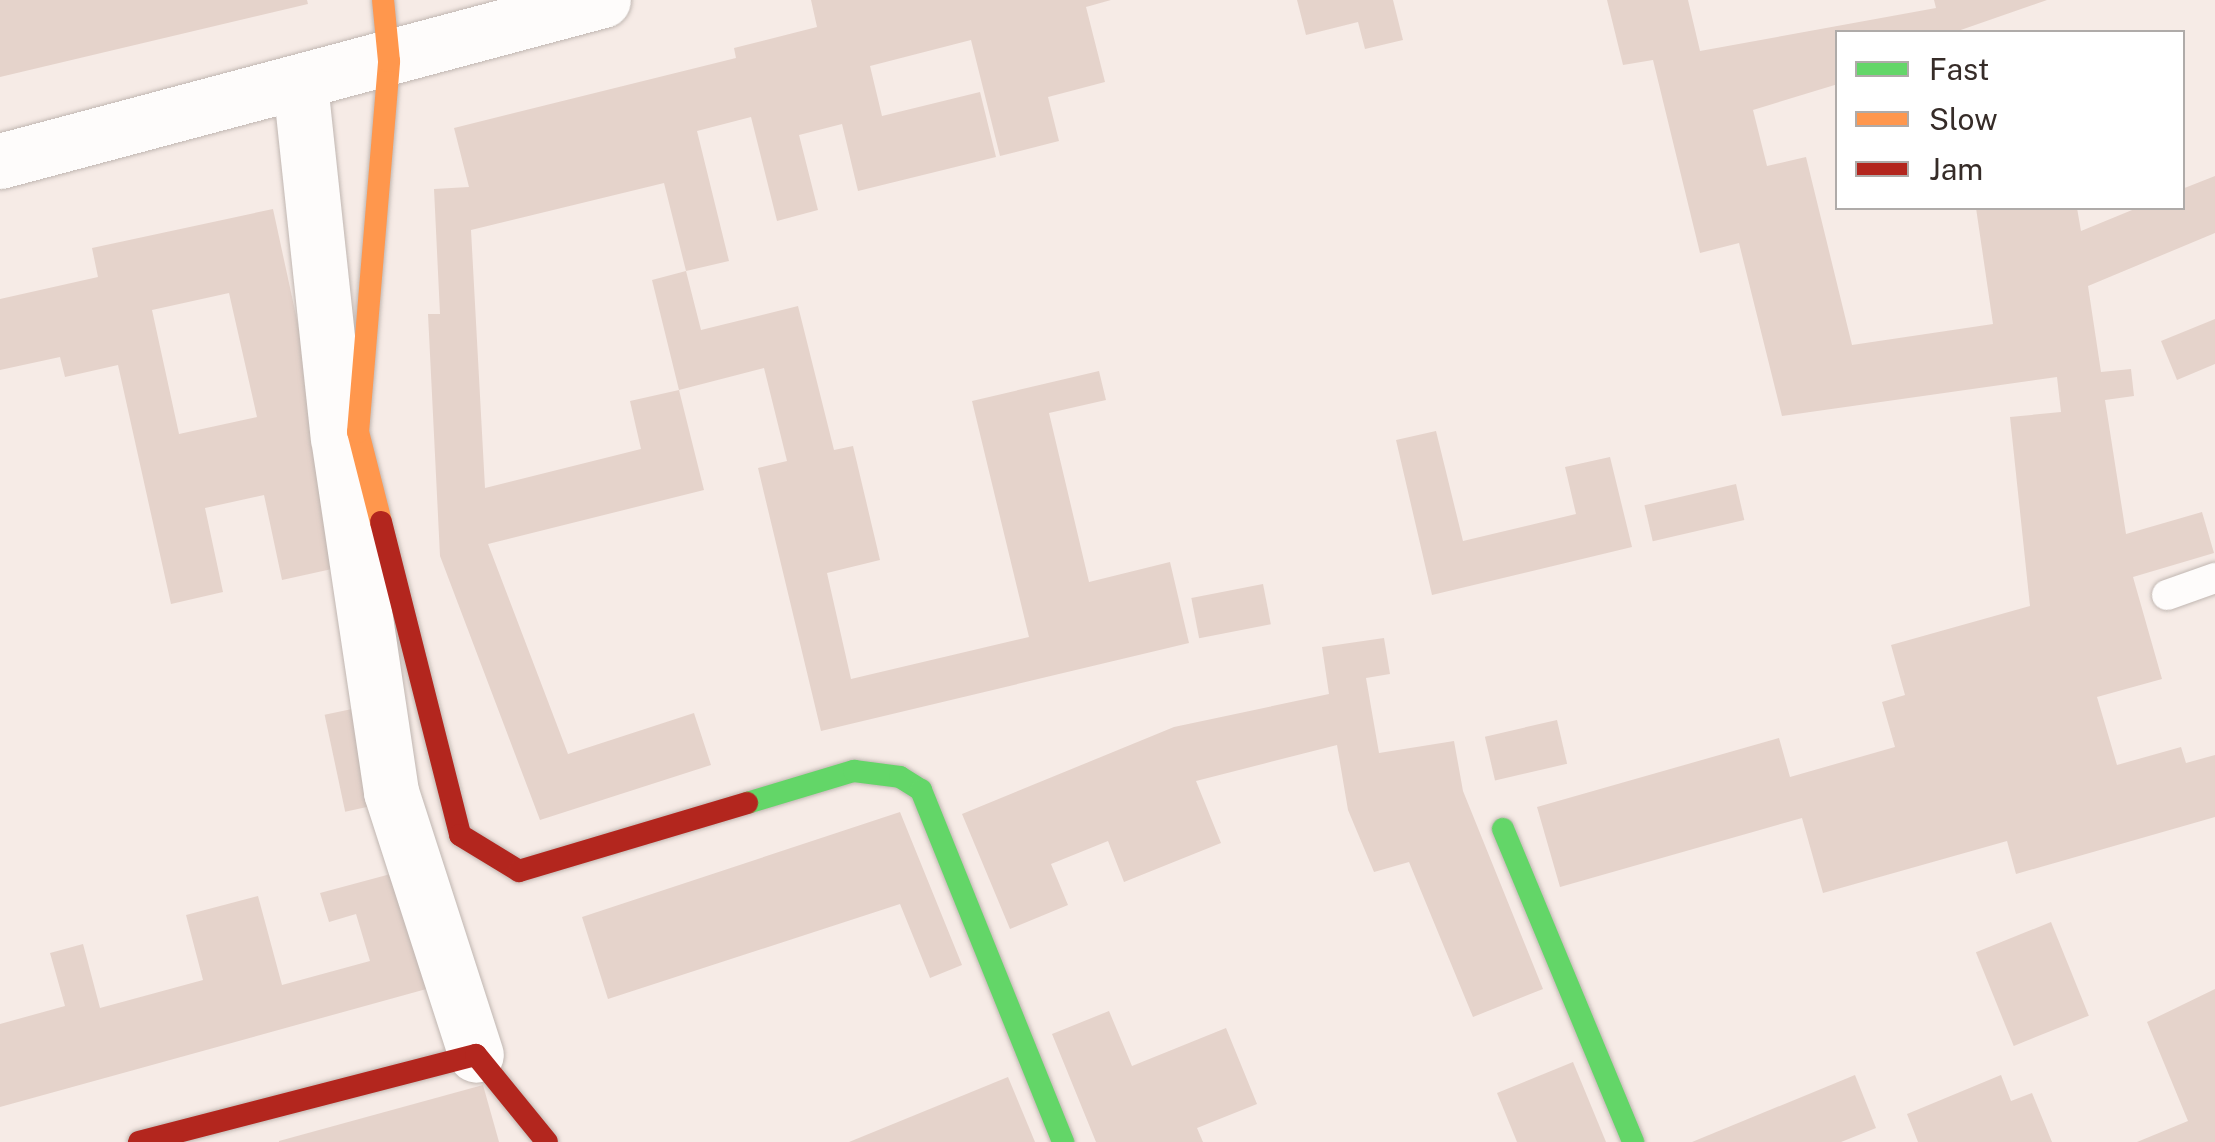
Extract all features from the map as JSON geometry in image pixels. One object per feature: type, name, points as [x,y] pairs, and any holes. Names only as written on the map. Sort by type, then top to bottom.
[{"type":"street","points":[[383,0],[389,61],[358,432],[460,835],[519,871],[854,771],[900,777],[920,790],[1063,1142]]},
{"type":"street","points":[[0,161],[389,61],[603,0]]},
{"type":"street","points":[[300,84],[338,437],[391,792],[476,1055],[547,1142]]},
{"type":"street","points":[[1503,829],[1633,1142]]},
{"type":"street","points":[[139,1142],[476,1055]]},
{"type":"lane","points":[[2166,595],[2215,578]]},
{"type":"building","points":[[0,0],[307,0],[308,4],[0,77]]},
{"type":"building","points":[[811,0],[1111,0],[1086,7],[1105,82],[1048,97],[1059,141],[1000,156],[971,40],[870,66],[882,116],[980,92],[996,157],[858,191],[842,124],[799,135],[818,210],[777,221],[751,117],[697,131],[729,261],[686,271],[664,183],[471,230],[485,488],[641,449],[630,401],[679,390],[704,490],[488,544],[568,754],[694,713],[711,765],[540,820],[440,556],[428,314],[440,314],[434,189],[469,187],[454,128],[736,58],[734,48],[817,27]]},
{"type":"building","points":[[1297,0],[1393,0],[1403,40],[1365,49],[1358,22],[1306,35]]},
{"type":"building","points":[[1607,0],[1688,0],[1700,51],[1936,8],[1934,0],[2047,0],[1961,30],[1835,30],[1835,85],[1753,110],[1767,166],[1806,157],[1852,345],[1993,324],[1976,210],[2077,210],[2081,231],[2132,210],[2185,210],[2185,188],[2215,176],[2215,233],[2088,286],[2101,372],[2131,369],[2134,396],[2105,400],[2126,534],[2202,512],[2214,553],[2133,577],[2162,679],[2097,697],[2117,765],[2181,747],[2186,763],[2215,755],[2215,817],[2016,874],[2007,841],[1823,893],[1802,818],[1560,887],[1537,807],[1779,738],[1790,777],[1895,747],[1882,702],[1905,695],[1891,645],[2030,606],[2010,417],[2061,412],[2057,377],[1782,416],[1739,243],[1700,253],[1653,60],[1623,65]]},
{"type":"building","points":[[273,209],[350,565],[282,580],[264,495],[205,508],[223,592],[171,604],[118,365],[65,377],[60,357],[0,370],[0,299],[98,277],[92,248]],"holes":[[[229,293],[257,417],[179,434],[152,310]]]},
{"type":"building","points":[[686,271],[701,330],[798,306],[834,450],[853,446],[880,560],[827,573],[851,679],[1029,637],[972,401],[1099,371],[1106,400],[1049,413],[1089,582],[1170,562],[1189,643],[821,731],[758,468],[787,461],[764,368],[679,390],[652,280]]},
{"type":"building","points":[[2215,319],[2215,364],[2177,380],[2161,341]]},
{"type":"building","points":[[1436,431],[1463,541],[1576,514],[1565,467],[1610,457],[1632,547],[1432,595],[1396,440]]},
{"type":"building","points":[[1736,484],[1744,520],[1653,541],[1644,505]]},
{"type":"building","points":[[1263,584],[1271,624],[1199,638],[1191,598]]},
{"type":"building","points":[[1384,638],[1390,674],[1366,678],[1379,753],[1454,741],[1463,791],[1543,989],[1473,1017],[1409,862],[1374,872],[1348,810],[1337,745],[1196,781],[1221,843],[1124,882],[1108,841],[1051,864],[1068,905],[1010,929],[962,814],[1174,727],[1329,694],[1322,647]]},
{"type":"building","points":[[352,709],[373,806],[345,812],[325,715]]},
{"type":"building","points":[[1557,720],[1567,764],[1495,780],[1485,737]]},
{"type":"building","points":[[900,812],[962,965],[930,978],[900,904],[608,999],[582,917]]},
{"type":"building","points":[[398,872],[430,988],[0,1107],[0,1024],[65,1006],[50,953],[83,944],[100,1008],[203,980],[186,915],[258,896],[282,985],[370,961],[356,914],[329,922],[320,893]]},
{"type":"building","points":[[2051,922],[2089,1016],[2014,1046],[1976,952]]},
{"type":"building","points":[[2215,989],[2215,1142],[2137,1142],[2188,1121],[2147,1022]]},
{"type":"building","points":[[1109,1011],[1132,1066],[1226,1028],[1257,1104],[1197,1128],[1203,1142],[1096,1142],[1052,1034]]},
{"type":"building","points":[[1573,1062],[1606,1142],[1517,1142],[1497,1093]]},
{"type":"building","points":[[1855,1075],[1876,1128],[1841,1142],[1692,1142]]},
{"type":"building","points":[[2001,1075],[2011,1101],[2032,1093],[2052,1142],[1918,1142],[1907,1114]]},
{"type":"building","points":[[1008,1077],[1035,1142],[849,1142]]},
{"type":"building","points":[[483,1085],[499,1142],[279,1142],[279,1141]]},
{"type":"traffic: fast","points":[[747,803],[854,771],[900,777],[921,790],[1063,1142]]},
{"type":"traffic: fast","points":[[1503,829],[1633,1142]]},
{"type":"traffic: slow","points":[[381,522],[358,432],[389,61],[383,0]]},
{"type":"traffic: jam","points":[[381,522],[460,835],[519,871],[747,803]]},
{"type":"traffic: jam","points":[[139,1142],[476,1055],[547,1142]]}]
